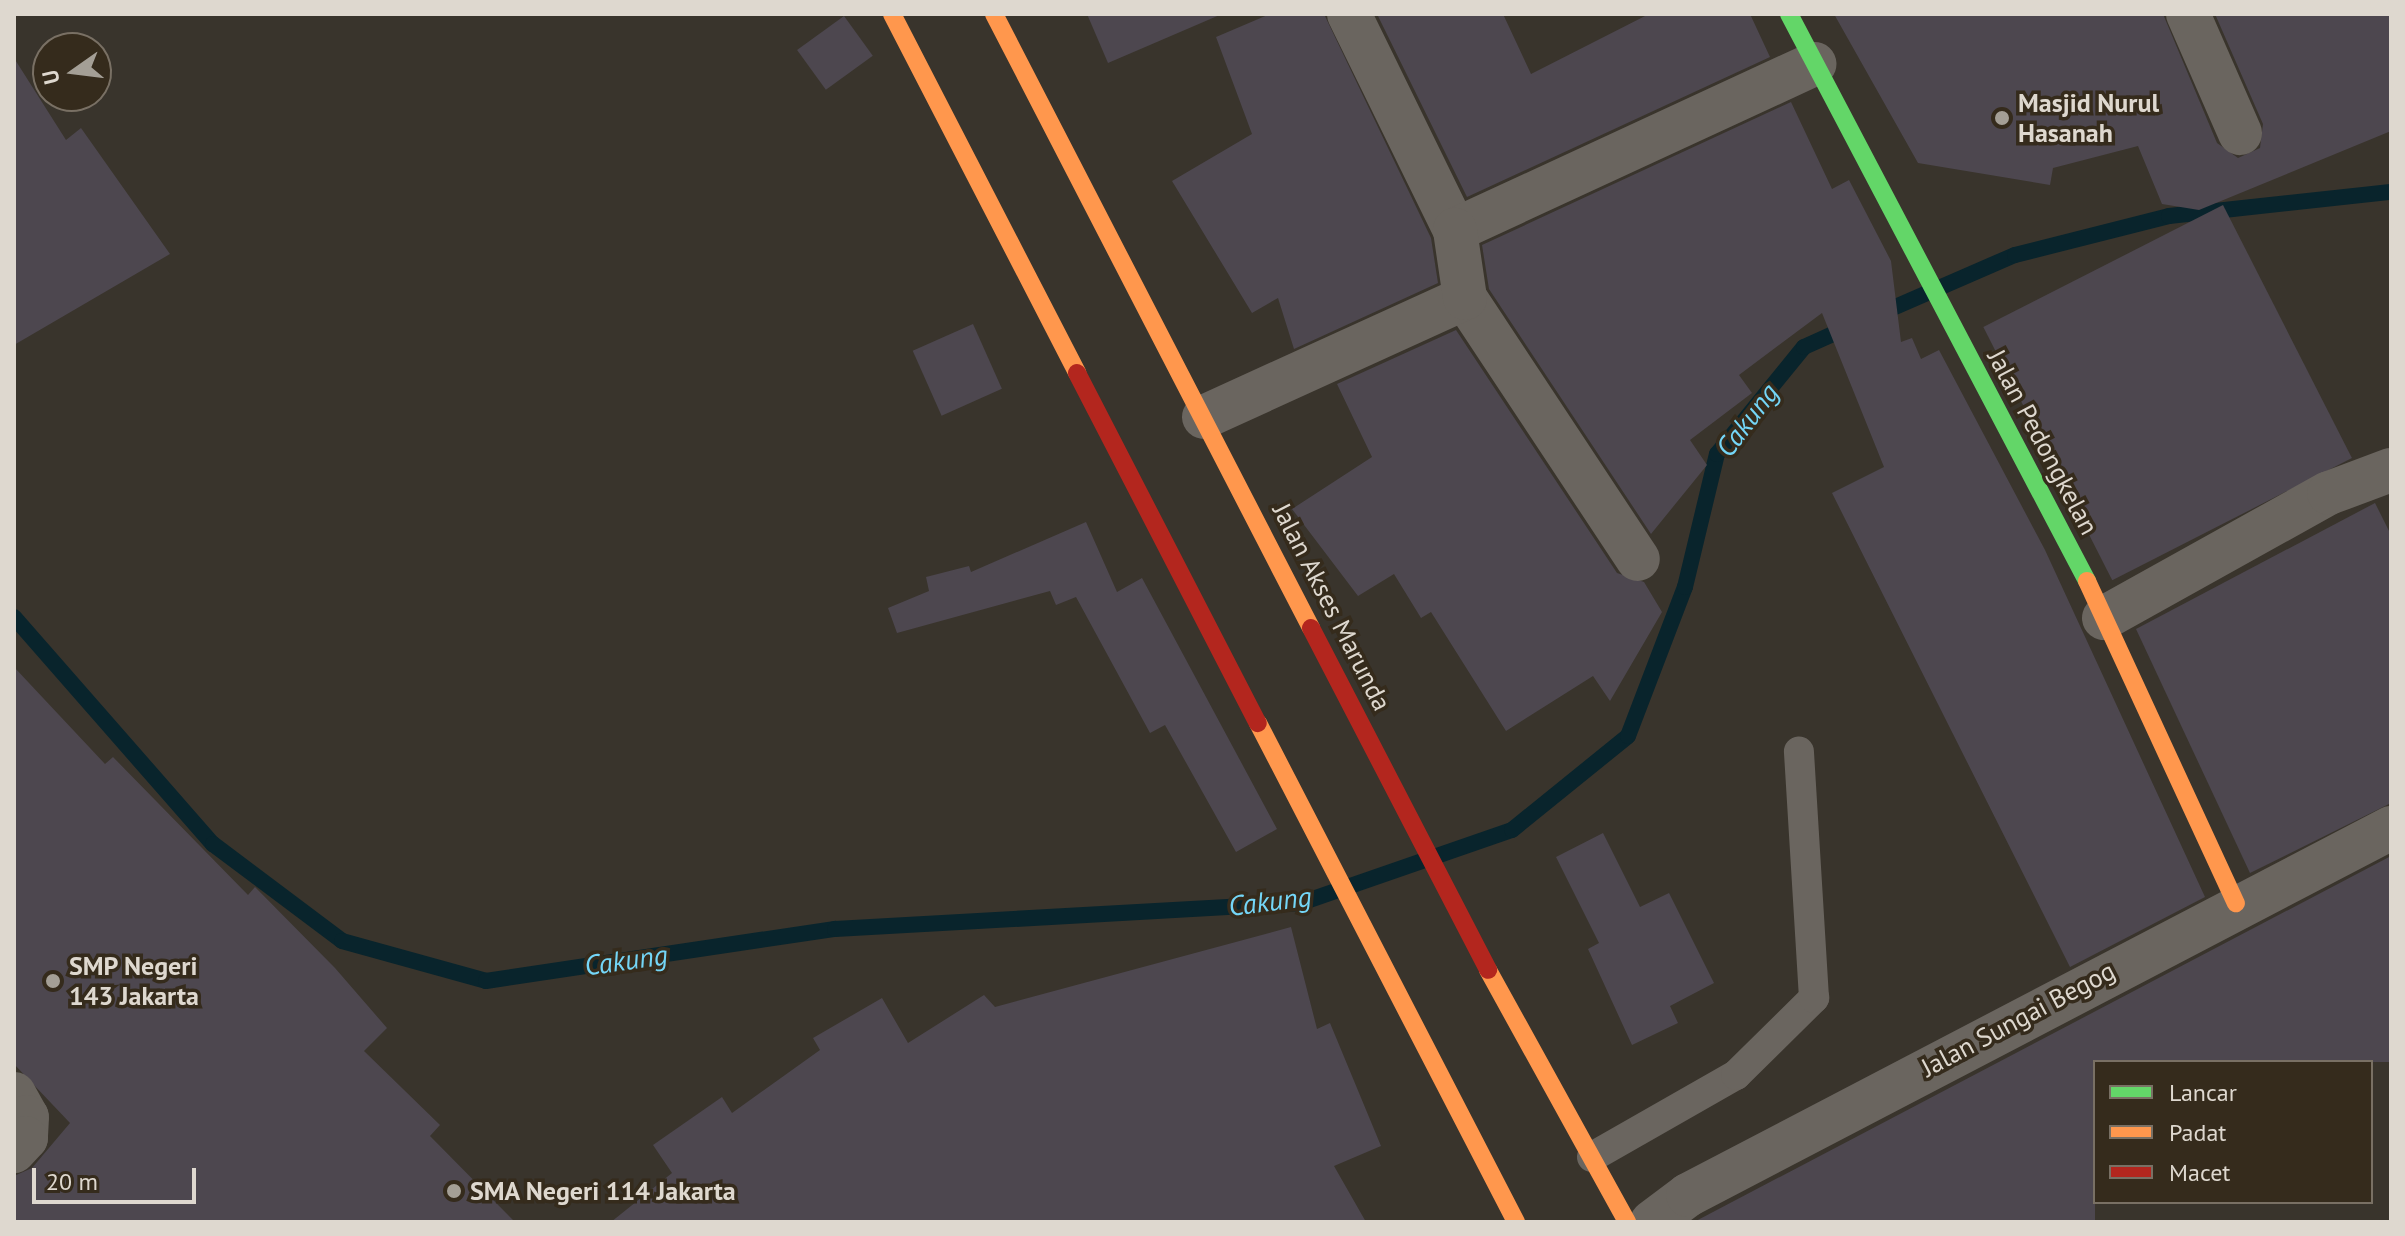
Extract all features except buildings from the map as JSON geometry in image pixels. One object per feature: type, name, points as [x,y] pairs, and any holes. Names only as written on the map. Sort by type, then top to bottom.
[{"type":"main road","points":[[892,14],[1389,984],[1516,1222]]},
{"type":"main road","name":"Jalan Akses Marunda","points":[[994,14],[1475,946],[1627,1222]]},
{"type":"main road","name":"Jalan Pedongkelan","points":[[1789,14],[1888,210],[2104,618],[2236,903]]},
{"type":"street","points":[[1349,14],[1455,230],[1465,298],[1638,559]]},
{"type":"street","points":[[2188,14],[2240,133]]},
{"type":"street","points":[[1455,230],[1814,64]]},
{"type":"street","points":[[1204,417],[1465,298]]},
{"type":"street","points":[[2104,618],[2329,493],[2391,470]]},
{"type":"street","name":"Jalan Sungai Begog","points":[[1652,1222],[1688,1195],[2236,903],[2391,828]]},
{"type":"street","points":[[14,1094],[27,1117],[26,1138],[14,1151]]},
{"type":"lane","points":[[1592,1157],[1736,1075],[1814,998],[1799,751]]},
{"type":"waterway","name":"Cakung","points":[[1879,314],[2015,255],[2169,216],[2391,192]]},
{"type":"waterway","name":"Cakung","points":[[14,617],[213,844],[342,941],[486,981],[835,929],[1301,903],[1512,830],[1628,736],[1685,587],[1717,454],[1804,347],[1851,326]]},
{"type":"traffic: fast","points":[[1789,14],[2087,581]]},
{"type":"traffic: slow","points":[[892,14],[1077,373]]},
{"type":"traffic: slow","points":[[994,14],[1311,628]]},
{"type":"traffic: slow","points":[[2087,581],[2236,903]]},
{"type":"traffic: slow","points":[[1258,723],[1516,1222]]},
{"type":"traffic: slow","points":[[1488,970],[1627,1222]]},
{"type":"traffic: jam","points":[[1077,373],[1258,723]]},
{"type":"traffic: jam","points":[[1311,628],[1488,970]]},
{"type":"place","name":"Masjid Nurul Hasanah","points":[[2002,118]]},
{"type":"place","name":"SMP Negeri 143 Jakarta","points":[[53,981]]},
{"type":"place","name":"SMA Negeri 114 Jakarta","points":[[454,1191]]}]
